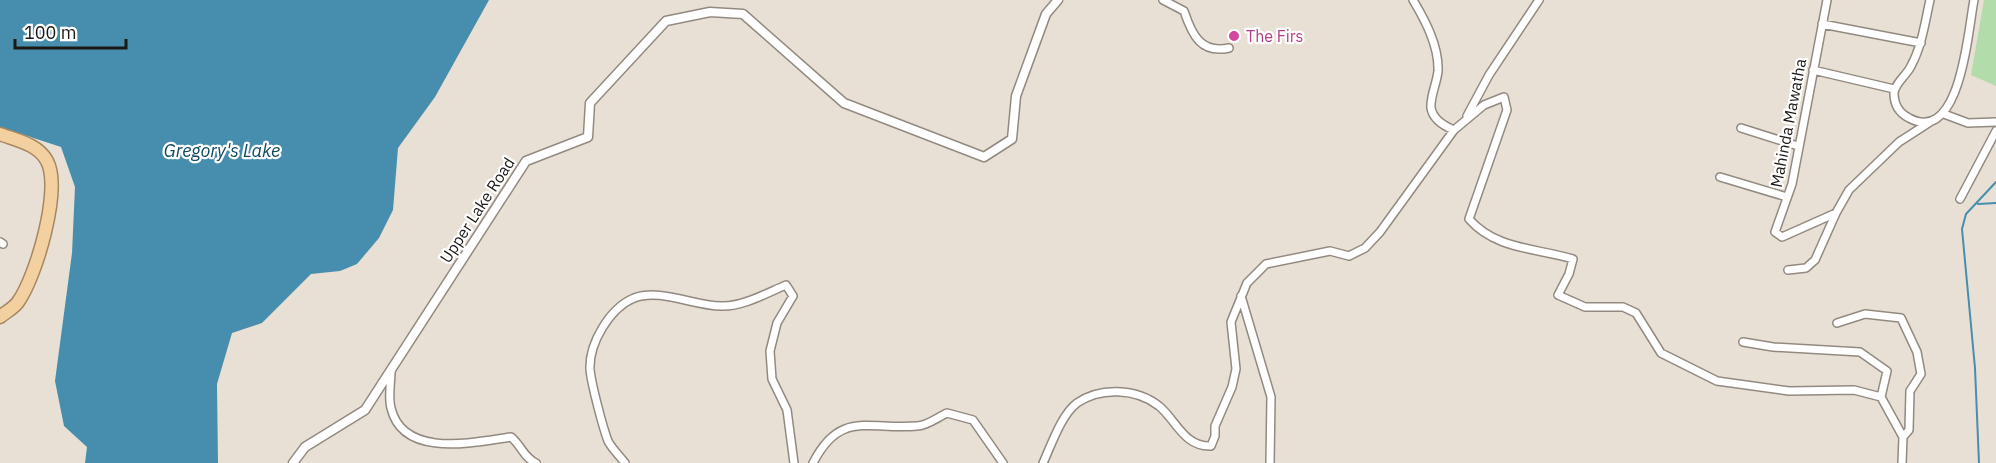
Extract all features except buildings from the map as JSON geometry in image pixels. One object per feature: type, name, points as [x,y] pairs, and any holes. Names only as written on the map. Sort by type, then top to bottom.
[{"type":"highway","points":[[0,134],[29,144],[43,155],[53,182],[36,261],[18,303],[0,317]]},
{"type":"street","name":"Upper Lake Road","points":[[293,463],[305,447],[365,410],[526,161],[588,136],[590,103],[666,21],[710,12],[743,14],[844,103],[984,157],[1012,139],[1016,96],[1046,14],[1058,0]]},
{"type":"street","points":[[1163,0],[1184,11],[1190,28],[1204,46],[1214,51],[1229,48]]},
{"type":"street","points":[[1413,0],[1425,20],[1438,70],[1431,107],[1435,117],[1454,130]]},
{"type":"street","points":[[1466,118],[1489,75],[1539,0]]},
{"type":"street","name":"Mahinda Mawatha","points":[[1827,0],[1792,184],[1775,231],[1782,237],[1836,213]]},
{"type":"street","points":[[1930,0],[1921,43],[1911,67],[1894,89],[1895,102],[1901,114],[1915,121],[1930,123]]},
{"type":"street","points":[[1788,270],[1806,268],[1815,260],[1849,190],[1891,150],[1944,114],[1956,94],[1974,0]]},
{"type":"street","points":[[1822,24],[1921,43]]},
{"type":"street","points":[[1813,70],[1894,89]]},
{"type":"street","points":[[1043,463],[1066,417],[1076,404],[1107,392],[1123,391],[1159,406],[1180,433],[1202,446],[1211,446],[1215,436],[1215,426],[1232,387],[1236,369],[1231,322],[1247,283],[1266,264],[1330,251],[1349,256],[1365,248],[1380,232],[1454,130],[1484,105],[1504,97],[1507,110],[1482,189],[1472,206],[1469,219],[1475,226],[1507,244],[1529,251],[1552,253],[1573,259],[1569,274],[1558,295],[1585,307],[1623,307],[1636,313],[1662,353],[1717,381],[1789,391],[1854,390],[1881,397]]},
{"type":"street","points":[[1944,114],[1968,123],[1996,122]]},
{"type":"street","points":[[1741,128],[1798,146]]},
{"type":"street","points":[[1960,199],[1996,131]]},
{"type":"street","points":[[1720,177],[1787,197]]},
{"type":"street","points":[[625,463],[609,442],[590,370],[592,350],[607,321],[617,309],[635,297],[655,296],[722,307],[741,303],[786,285],[793,296],[777,324],[770,351],[772,379],[787,410],[794,463]]},
{"type":"street","points":[[1241,296],[1271,397],[1270,463]]},
{"type":"street","points":[[1837,323],[1865,314],[1901,318],[1917,352],[1921,374],[1910,390],[1909,430],[1903,437]]},
{"type":"street","points":[[1743,342],[1860,352],[1887,371],[1881,397],[1903,437],[1902,463]]},
{"type":"street","points":[[391,371],[391,409],[410,436],[421,441],[468,443],[511,436],[520,443],[528,459],[536,463]]},
{"type":"street","points":[[813,463],[832,434],[846,428],[888,425],[920,426],[947,413],[973,420],[1004,463]]},
{"type":"green space","points":[[1984,0],[1996,0],[1996,86],[1971,75]]},
{"type":"water","name":"Gregory's Lake","points":[[0,0],[489,0],[435,97],[398,148],[393,210],[379,238],[357,264],[340,271],[311,274],[262,323],[232,333],[217,384],[218,463],[85,463],[87,447],[64,426],[55,381],[72,253],[75,187],[61,147],[0,127]]},
{"type":"waterway","points":[[1979,463],[1975,368],[1962,229],[1966,214],[1996,182]]},
{"type":"waterway","points":[[1978,204],[1996,203]]},
{"type":"place","name":"The Firs","points":[[1234,36]]}]
